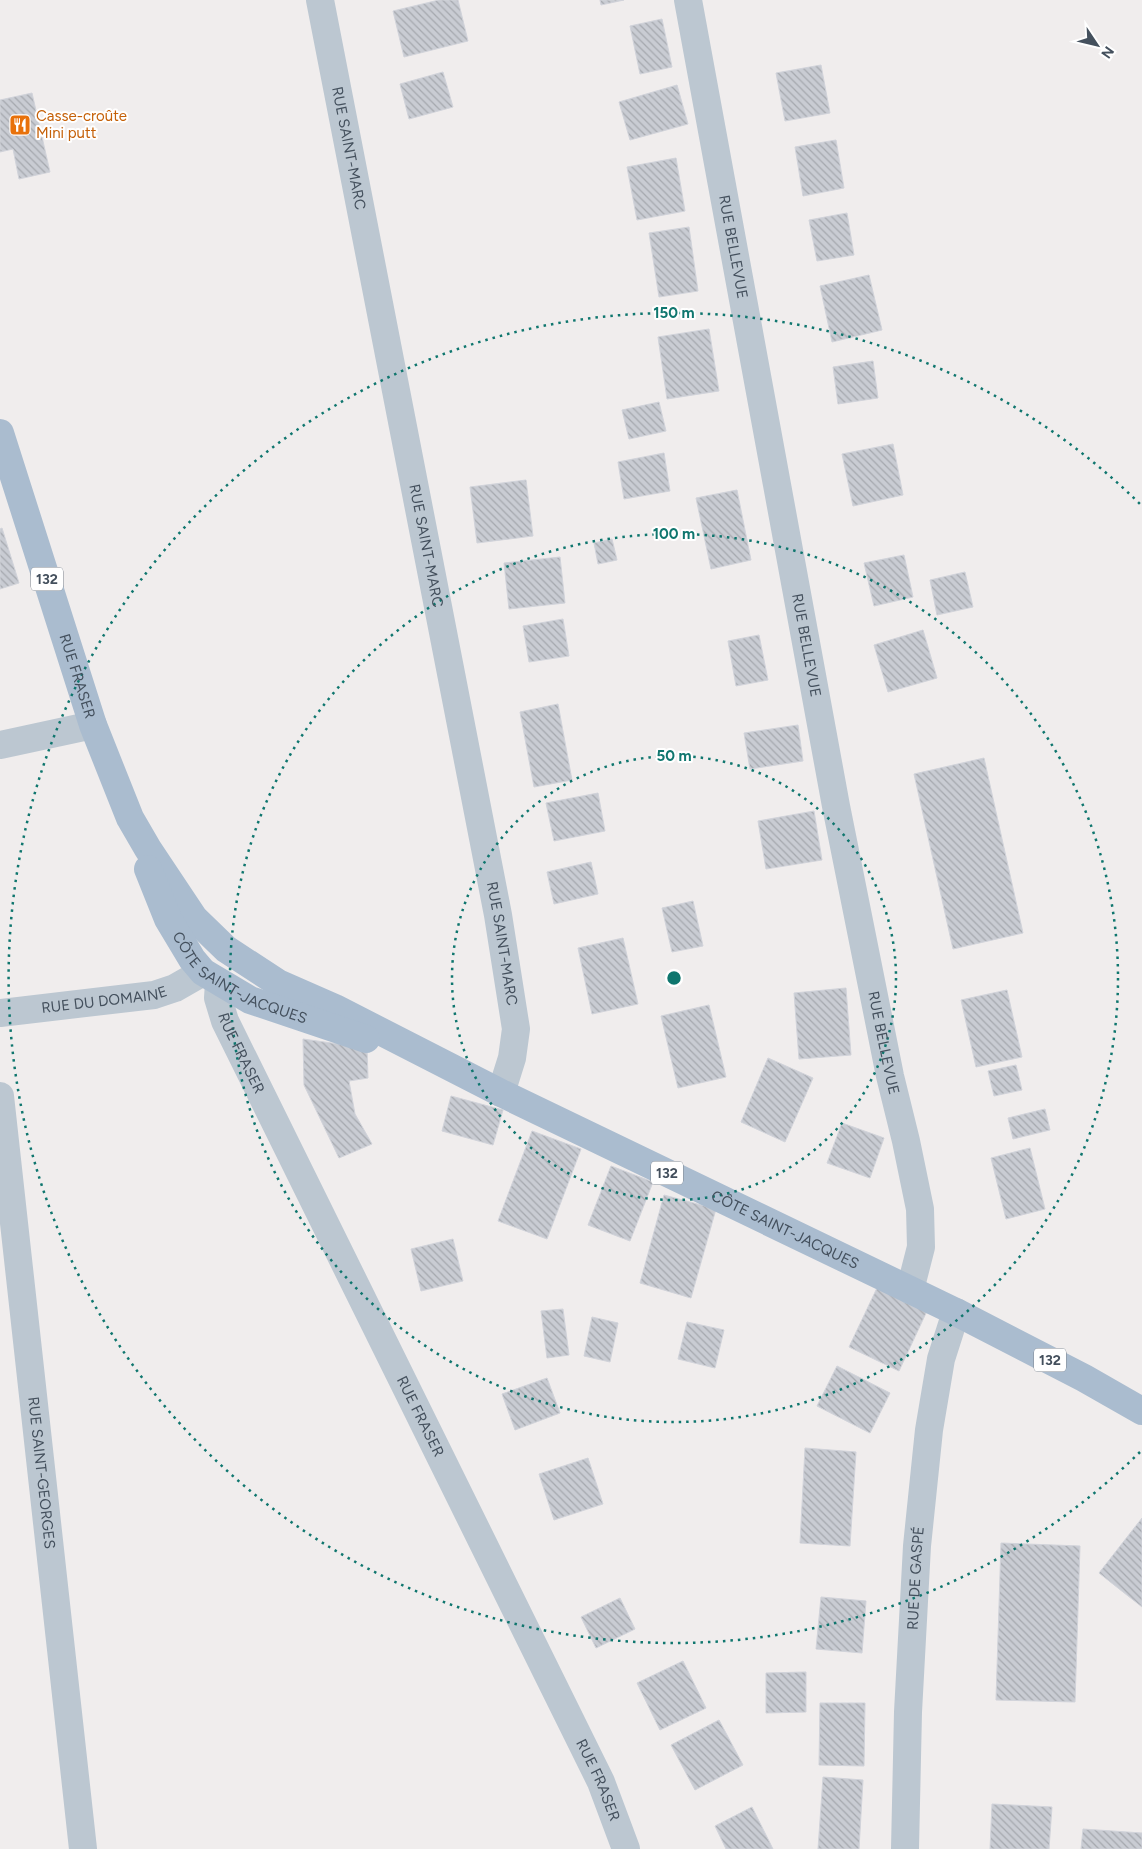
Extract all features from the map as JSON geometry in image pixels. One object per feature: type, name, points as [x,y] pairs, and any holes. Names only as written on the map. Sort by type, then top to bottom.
[{"type":"main road","name":"RUE FRASER","points":[[0,432],[93,725],[130,818],[148,849],[194,918],[226,950]]},
{"type":"main road","name":"CÔTE SAINT-JACQUES","points":[[130,818],[168,919],[192,959],[211,978],[250,1000],[358,1037],[425,1055]]},
{"type":"main road","name":"CÔTE SAINT-JACQUES","points":[[226,950],[278,983],[335,1008],[501,1093],[956,1312],[1084,1378],[1142,1411]]},
{"type":"street","name":"RUE SAINT-MARC","points":[[320,0],[498,914],[516,1029],[512,1058],[501,1093]]},
{"type":"street","name":"RUE BELLEVUE","points":[[688,0],[836,806],[890,1076],[920,1209],[921,1247],[910,1290]]},
{"type":"street","points":[[0,745],[93,725]]},
{"type":"street","name":"RUE DU DOMAINE","points":[[0,1013],[154,995],[211,978]]},
{"type":"street","name":"RUE FRASER","points":[[211,978],[225,1021],[601,1782],[624,1849]]},
{"type":"street","name":"RUE SAINT-GEORGES","points":[[0,1096],[83,1849]]},
{"type":"street","name":"RUE DE GASPÉ","points":[[905,1849],[908,1712],[917,1546],[930,1421],[941,1359],[956,1312]]},
{"type":"building","points":[[439,0],[458,0],[468,41],[404,57],[393,11]]},
{"type":"building","points":[[600,0],[624,0],[601,5]]},
{"type":"building","points":[[662,19],[672,67],[640,74],[630,26]]},
{"type":"building","points":[[821,65],[830,113],[785,121],[776,73]]},
{"type":"building","points":[[443,72],[453,107],[409,119],[400,84]]},
{"type":"building","points":[[677,85],[688,124],[630,140],[619,102]]},
{"type":"building","name":"Casse-croûte Mini putt","points":[[32,93],[50,172],[19,179],[13,149],[0,152],[0,100]]},
{"type":"building","points":[[836,140],[844,188],[803,196],[795,147]]},
{"type":"building","points":[[676,158],[685,211],[637,220],[627,167]]},
{"type":"building","points":[[847,213],[854,255],[817,261],[809,220]]},
{"type":"building","points":[[689,227],[698,291],[659,297],[649,233]]},
{"type":"building","points":[[869,275],[882,330],[832,342],[820,286]]},
{"type":"building","points":[[709,329],[719,391],[667,399],[658,337]]},
{"type":"building","points":[[873,361],[878,398],[838,404],[833,367]]},
{"type":"building","points":[[659,402],[666,431],[629,439],[622,410]]},
{"type":"building","points":[[893,444],[903,495],[853,506],[842,454]]},
{"type":"building","points":[[664,453],[670,491],[624,499],[618,462]]},
{"type":"building","points":[[526,480],[533,536],[477,543],[470,487]]},
{"type":"building","points":[[737,490],[751,560],[711,569],[696,498]]},
{"type":"building","points":[[2,528],[19,583],[0,589],[0,529]]},
{"type":"building","points":[[612,539],[617,560],[598,564],[594,543]]},
{"type":"building","points":[[904,555],[913,597],[874,606],[864,563]]},
{"type":"building","points":[[560,557],[565,603],[509,609],[504,563]]},
{"type":"building","points":[[965,572],[973,607],[937,615],[930,580]]},
{"type":"building","points":[[563,619],[569,656],[529,662],[523,626]]},
{"type":"building","points":[[923,630],[937,678],[888,692],[874,645]]},
{"type":"building","points":[[759,635],[768,680],[736,686],[728,641]]},
{"type":"building","points":[[558,704],[572,780],[534,787],[520,712]]},
{"type":"building","points":[[798,725],[803,761],[750,769],[744,733]]},
{"type":"building","points":[[984,758],[1023,933],[953,949],[914,774]]},
{"type":"building","points":[[598,793],[605,831],[554,841],[546,803]]},
{"type":"building","points":[[814,811],[822,860],[766,869],[758,821]]},
{"type":"building","points":[[591,862],[598,894],[554,904],[547,872]]},
{"type":"building","points":[[693,901],[703,946],[672,952],[662,908]]},
{"type":"building","points":[[623,938],[638,1004],[592,1014],[578,948]]},
{"type":"building","points":[[846,988],[851,1055],[799,1059],[794,993]]},
{"type":"building","points":[[1007,990],[1022,1057],[976,1067],[961,1000]]},
{"type":"building","points":[[709,1005],[726,1077],[678,1088],[661,1016]]},
{"type":"building","points":[[303,1039],[367,1048],[368,1078],[349,1081],[355,1114],[372,1144],[339,1158],[304,1085]]},
{"type":"building","points":[[768,1058],[813,1078],[785,1142],[741,1122]]},
{"type":"building","points":[[1016,1065],[1022,1090],[994,1096],[988,1071]]},
{"type":"building","points":[[451,1096],[503,1110],[493,1145],[442,1131]]},
{"type":"building","points":[[1045,1109],[1050,1130],[1013,1139],[1008,1118]]},
{"type":"building","points":[[842,1123],[884,1138],[870,1178],[827,1163]]},
{"type":"building","points":[[532,1131],[581,1149],[547,1239],[498,1221]]},
{"type":"building","points":[[1030,1148],[1045,1209],[1006,1219],[991,1158]]},
{"type":"building","points":[[611,1166],[653,1182],[630,1241],[588,1225]]},
{"type":"building","points":[[664,1195],[716,1209],[691,1298],[640,1283]]},
{"type":"building","points":[[453,1239],[463,1281],[421,1291],[411,1249]]},
{"type":"building","points":[[877,1288],[927,1311],[899,1371],[849,1347]]},
{"type":"building","points":[[563,1309],[569,1355],[547,1358],[541,1311]]},
{"type":"building","points":[[592,1317],[618,1323],[610,1362],[584,1356]]},
{"type":"building","points":[[687,1322],[724,1330],[715,1368],[678,1359]]},
{"type":"building","points":[[837,1366],[890,1393],[870,1433],[817,1406]]},
{"type":"building","points":[[547,1378],[560,1413],[515,1430],[502,1394]]},
{"type":"building","points":[[805,1448],[856,1452],[850,1546],[800,1543]]},
{"type":"building","points":[[588,1458],[603,1504],[554,1520],[539,1474]]},
{"type":"building","points":[[1142,1518],[1142,1607],[1099,1573]]},
{"type":"building","points":[[1001,1543],[1080,1546],[1075,1702],[996,1700]]},
{"type":"building","points":[[821,1597],[866,1601],[862,1653],[816,1649]]},
{"type":"building","points":[[620,1598],[635,1629],[596,1648],[581,1617]]},
{"type":"building","points":[[683,1661],[706,1708],[660,1730],[637,1683]]},
{"type":"building","points":[[806,1672],[806,1712],[766,1713],[766,1673]]},
{"type":"building","points":[[820,1703],[865,1703],[864,1766],[819,1765]]},
{"type":"building","points":[[719,1720],[743,1765],[695,1790],[671,1745]]},
{"type":"building","points":[[823,1777],[863,1780],[859,1849],[818,1849]]},
{"type":"building","points":[[992,1804],[1052,1807],[1049,1849],[990,1849]]},
{"type":"building","points":[[752,1807],[773,1849],[726,1849],[715,1826]]},
{"type":"building","points":[[1083,1829],[1142,1833],[1142,1849],[1081,1849]]},
{"type":"place","name":"Casse-croûte Mini putt","points":[[20,125]]}]
